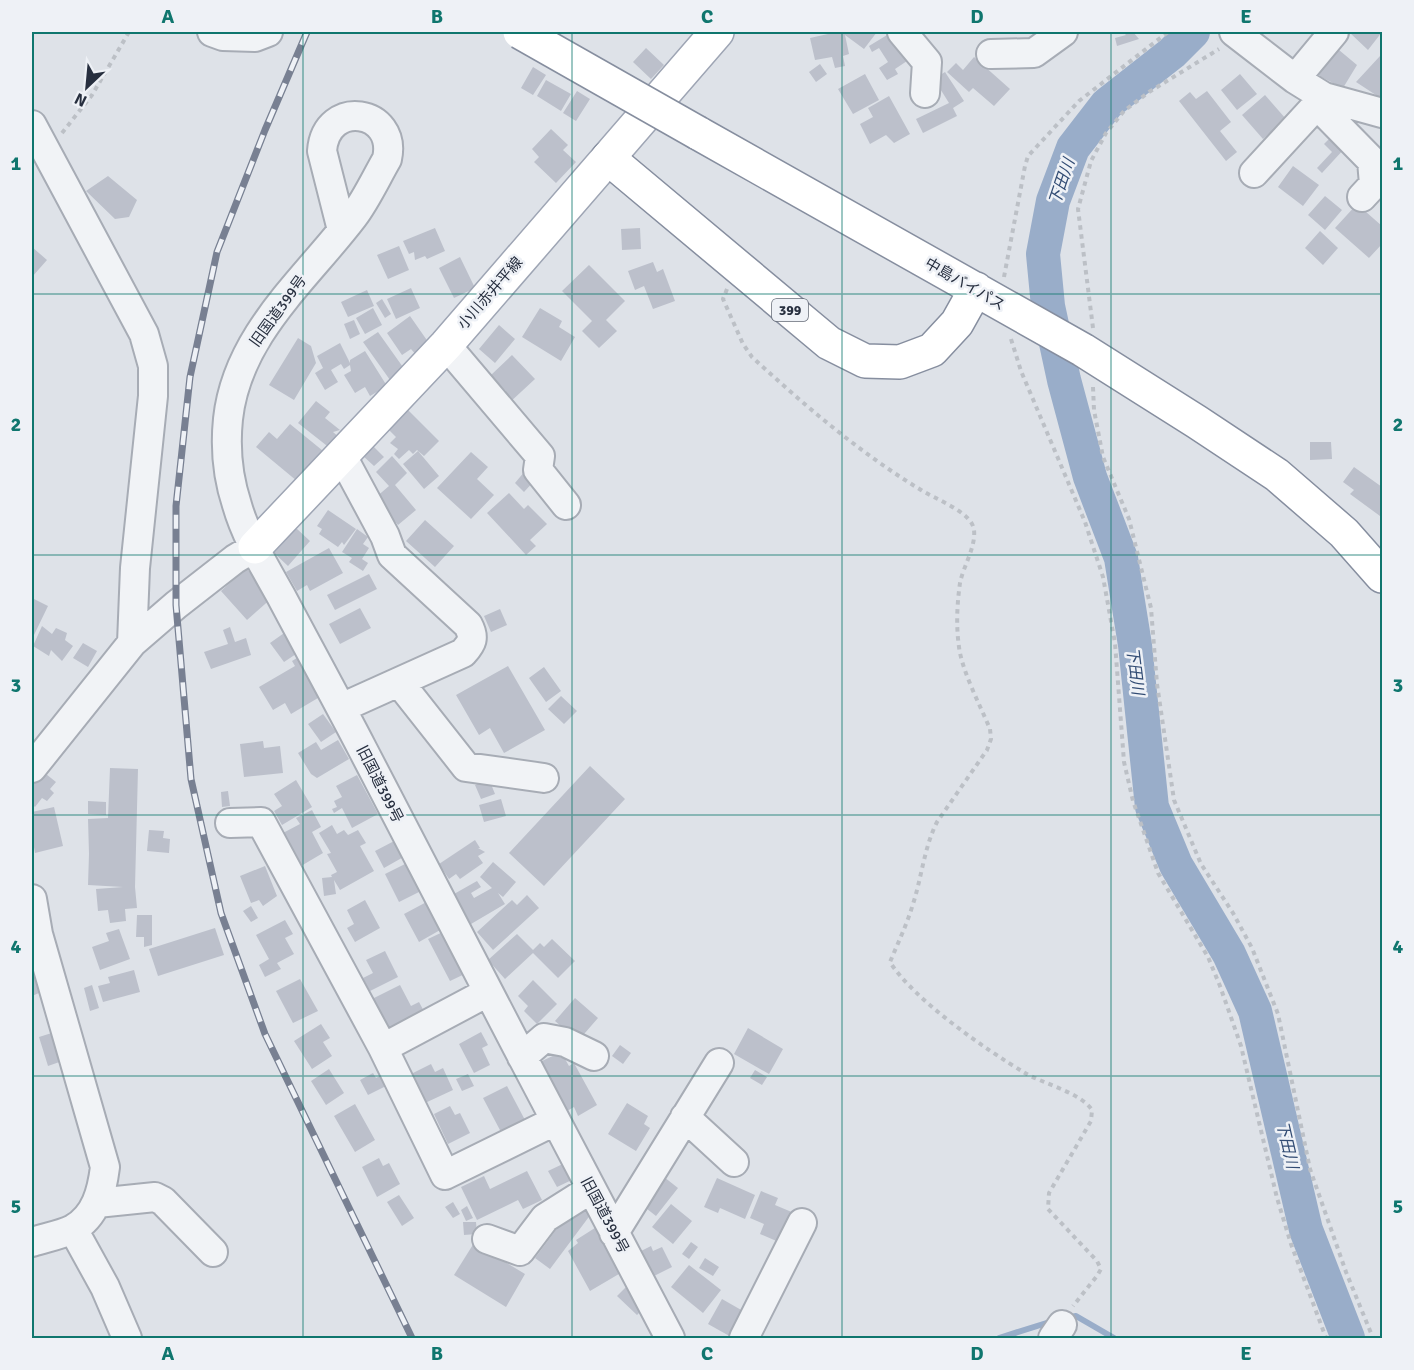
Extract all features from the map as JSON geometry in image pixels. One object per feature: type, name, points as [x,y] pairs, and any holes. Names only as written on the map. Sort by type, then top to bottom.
[{"type":"main road","name":"中島バイパス","points":[[519,32],[1087,353],[1197,422],[1277,475],[1344,533],[1383,576]]},
{"type":"main road","name":"小川赤井平線","points":[[255,547],[446,345],[717,32]]},
{"type":"main road","name":"399","points":[[608,158],[829,343],[865,361],[900,362],[933,350],[957,322],[1000,303]]},
{"type":"street","points":[[212,32],[223,36],[255,38],[268,32]]},
{"type":"street","points":[[902,32],[927,62],[925,93]]},
{"type":"street","points":[[991,54],[1034,53],[1063,32]]},
{"type":"street","points":[[1235,32],[1321,101],[1371,161],[1374,184],[1362,197]]},
{"type":"street","points":[[1295,79],[1334,32]]},
{"type":"street","points":[[1321,101],[1383,113]]},
{"type":"street","points":[[1254,173],[1321,101]]},
{"type":"street","points":[[32,124],[39,163],[144,334],[153,366],[153,396],[135,568],[132,643]]},
{"type":"street","name":"旧国道399号","points":[[342,230],[268,320],[249,351],[234,386],[228,419],[227,465],[237,508],[255,547],[670,1338]]},
{"type":"street","points":[[446,345],[540,456],[537,470],[566,505]]},
{"type":"street","points":[[341,708],[463,653],[472,643],[473,634],[468,626],[392,555],[385,536],[342,456]]},
{"type":"street","points":[[32,768],[132,643],[235,558],[255,547]]},
{"type":"street","points":[[399,682],[466,766],[544,778]]},
{"type":"street","points":[[230,823],[261,822],[383,1048],[445,1175],[555,1121]]},
{"type":"street","points":[[32,899],[38,934],[105,1167],[103,1189],[87,1218],[73,1229],[32,1242]]},
{"type":"street","points":[[383,1048],[488,992]]},
{"type":"street","points":[[522,1057],[544,1038],[565,1042],[594,1056]]},
{"type":"street","points":[[614,1233],[719,1063]]},
{"type":"street","points":[[685,1117],[734,1162]]},
{"type":"street","points":[[487,1239],[520,1251],[545,1218],[591,1189]]},
{"type":"street","points":[[97,1203],[154,1197],[163,1201],[213,1252]]},
{"type":"street","points":[[744,1338],[802,1223]]},
{"type":"street","points":[[73,1229],[105,1287],[127,1338]]},
{"type":"path","points":[[39,163],[92,94],[129,32]]},
{"type":"path","points":[[1168,32],[1078,100],[1029,156],[1025,166],[1000,303],[1021,371],[1085,522],[1103,577],[1115,643],[1125,762],[1133,801],[1158,873],[1208,957],[1241,1046],[1285,1226],[1326,1338]]},
{"type":"path","points":[[1235,32],[1220,48],[1149,92],[1124,111],[1090,161],[1078,209],[1093,324],[1087,353],[1094,410],[1104,457],[1129,519],[1151,608],[1157,684],[1174,800],[1201,864],[1233,912],[1252,948],[1278,1014],[1310,1169],[1346,1272],[1373,1338]]},
{"type":"path","points":[[736,266],[723,299],[743,344],[752,357],[848,439],[921,490],[962,514],[971,522],[974,531],[958,597],[959,648],[990,729],[991,739],[987,750],[931,834],[913,904],[890,962],[900,977],[970,1036],[1049,1086],[1081,1098],[1092,1110],[1091,1121],[1049,1193],[1047,1201],[1048,1209],[1097,1261],[1101,1269],[1062,1325]]},
{"type":"building","points":[[837,32],[877,32],[864,49],[845,35],[849,54],[843,56],[845,66],[835,68],[832,57],[815,60],[810,38]]},
{"type":"building","points":[[892,32],[913,57],[895,69],[898,74],[887,80],[879,68],[888,62],[879,48],[872,52],[869,46]]},
{"type":"building","points":[[1123,32],[1133,32],[1139,39],[1117,46],[1115,38],[1126,35]]},
{"type":"building","points":[[1349,32],[1382,32],[1368,50]]},
{"type":"building","points":[[1333,45],[1357,65],[1343,88],[1311,72]]},
{"type":"building","points":[[646,48],[664,65],[651,79],[633,62]]},
{"type":"building","points":[[1380,56],[1382,59],[1382,99],[1356,82]]},
{"type":"building","points":[[974,57],[1010,89],[994,106],[973,88],[969,92],[947,72],[956,63],[963,70]]},
{"type":"building","points":[[820,64],[827,74],[816,82],[809,72]]},
{"type":"building","points":[[533,67],[546,75],[533,95],[521,88]]},
{"type":"building","points":[[945,72],[964,101],[953,108],[957,116],[923,133],[916,119],[949,103],[934,79]]},
{"type":"building","points":[[865,74],[879,100],[853,114],[838,89]]},
{"type":"building","points":[[1240,74],[1257,94],[1237,110],[1221,90]]},
{"type":"building","points":[[546,80],[571,94],[561,111],[537,96]]},
{"type":"building","points":[[577,91],[590,99],[576,121],[563,113]]},
{"type":"building","points":[[1207,91],[1231,122],[1220,131],[1237,152],[1226,161],[1179,101],[1190,92],[1196,99]]},
{"type":"building","points":[[1265,95],[1286,119],[1263,139],[1242,115]]},
{"type":"building","points":[[889,96],[910,134],[894,143],[886,135],[870,144],[860,124],[873,117],[868,108]]},
{"type":"building","points":[[551,129],[568,145],[563,150],[576,162],[556,183],[534,162],[539,157],[532,149]]},
{"type":"building","points":[[1332,136],[1345,148],[1322,173],[1317,168],[1332,152],[1324,144]]},
{"type":"building","points":[[1293,166],[1319,185],[1303,206],[1278,187]]},
{"type":"building","points":[[108,176],[137,200],[129,217],[115,219],[86,191]]},
{"type":"building","points":[[1325,196],[1342,210],[1325,230],[1308,215]]},
{"type":"building","points":[[1357,204],[1382,226],[1382,244],[1369,258],[1335,228]]},
{"type":"building","points":[[435,228],[445,251],[427,259],[425,256],[415,260],[414,252],[409,254],[403,241]]},
{"type":"building","points":[[640,228],[641,249],[622,250],[621,229]]},
{"type":"building","points":[[1320,231],[1338,248],[1323,265],[1305,248]]},
{"type":"building","points":[[399,246],[409,270],[388,279],[377,255]]},
{"type":"building","points":[[32,247],[47,260],[32,277]]},
{"type":"building","points":[[460,257],[475,288],[454,298],[439,268]]},
{"type":"building","points":[[653,262],[657,272],[663,269],[675,301],[653,309],[644,286],[635,290],[628,271]]},
{"type":"building","points":[[589,265],[625,301],[606,320],[617,331],[599,348],[582,331],[592,321],[562,291]]},
{"type":"building","points":[[411,288],[420,308],[396,319],[387,299]]},
{"type":"building","points":[[367,290],[374,306],[348,317],[341,302]]},
{"type":"building","points":[[382,299],[391,314],[385,318],[376,303]]},
{"type":"building","points":[[373,308],[382,325],[365,334],[356,318]]},
{"type":"building","points":[[540,308],[562,321],[559,327],[575,337],[561,361],[522,337]]},
{"type":"building","points":[[410,316],[431,346],[417,356],[411,349],[402,355],[387,333]]},
{"type":"building","points":[[354,320],[360,334],[350,339],[344,324]]},
{"type":"building","points":[[499,325],[515,339],[495,363],[479,349]]},
{"type":"building","points":[[378,332],[405,370],[390,380],[363,342]]},
{"type":"building","points":[[298,338],[311,346],[316,363],[294,400],[269,385]]},
{"type":"building","points":[[340,343],[350,363],[350,360],[365,351],[387,386],[370,396],[365,387],[355,393],[344,375],[351,371],[350,365],[344,369],[341,364],[331,370],[338,382],[325,390],[315,373],[323,368],[317,356]]},
{"type":"building","points":[[512,355],[535,379],[508,404],[500,396],[506,391],[491,375]]},
{"type":"building","points":[[316,401],[330,412],[325,418],[340,430],[333,432],[340,438],[331,449],[298,423]]},
{"type":"building","points":[[404,406],[439,441],[424,456],[417,450],[413,454],[409,450],[399,459],[394,454],[398,449],[390,443],[396,437],[384,425]]},
{"type":"building","points":[[290,424],[328,455],[303,486],[256,447],[269,432],[277,439]]},
{"type":"building","points":[[1310,442],[1331,442],[1332,459],[1310,460]]},
{"type":"building","points":[[372,445],[384,457],[374,466],[362,455]]},
{"type":"building","points":[[418,451],[439,476],[424,489],[403,464]]},
{"type":"building","points":[[471,452],[488,467],[477,479],[494,495],[471,519],[437,488]]},
{"type":"building","points":[[392,456],[407,473],[395,485],[416,510],[398,525],[375,498],[389,486],[376,472]]},
{"type":"building","points":[[1354,467],[1382,487],[1380,516],[1350,494],[1354,490],[1343,482]]},
{"type":"building","points":[[525,471],[535,480],[524,492],[515,483]]},
{"type":"building","points":[[509,493],[524,509],[528,505],[547,524],[530,540],[536,546],[526,555],[487,513]]},
{"type":"building","points":[[328,510],[356,529],[344,545],[342,542],[338,547],[319,534],[322,529],[317,526]]},
{"type":"building","points":[[425,520],[454,546],[435,567],[406,541]]},
{"type":"building","points":[[296,528],[310,541],[288,566],[273,552]]},
{"type":"building","points":[[357,529],[368,537],[363,544],[369,548],[362,559],[368,563],[363,571],[349,562],[352,558],[342,552]]},
{"type":"building","points":[[329,548],[343,573],[310,591],[307,585],[297,591],[286,572]]},
{"type":"building","points":[[246,568],[273,597],[247,620],[221,591]]},
{"type":"building","points":[[369,574],[377,589],[335,610],[327,595]]},
{"type":"building","points":[[32,598],[48,606],[34,635],[32,634]]},
{"type":"building","points":[[360,608],[371,628],[340,644],[329,624]]},
{"type":"building","points":[[500,609],[507,625],[491,632],[484,616]]},
{"type":"building","points":[[42,626],[52,634],[56,628],[67,633],[65,640],[73,646],[62,661],[51,650],[49,656],[33,646]]},
{"type":"building","points":[[230,627],[235,642],[246,638],[251,655],[211,669],[204,652],[228,644],[223,630]]},
{"type":"building","points":[[287,631],[302,650],[284,662],[270,643]]},
{"type":"building","points":[[83,643],[97,651],[88,667],[73,658]]},
{"type":"building","points":[[300,656],[323,695],[291,714],[285,703],[273,710],[259,687],[295,666],[292,661]]},
{"type":"building","points":[[508,666],[545,730],[504,753],[490,728],[479,735],[456,695]]},
{"type":"building","points":[[544,667],[561,691],[546,702],[529,678]]},
{"type":"building","points":[[561,696],[577,711],[564,724],[548,709]]},
{"type":"building","points":[[323,714],[336,732],[321,742],[308,724]]},
{"type":"building","points":[[338,740],[349,759],[317,778],[311,774],[298,753],[316,742],[321,750]]},
{"type":"building","points":[[263,741],[264,748],[280,746],[283,773],[244,777],[240,744]]},
{"type":"building","points":[[590,766],[625,799],[544,886],[509,853]]},
{"type":"building","points":[[110,768],[138,769],[135,887],[137,908],[125,909],[126,921],[110,923],[108,910],[98,911],[96,889],[123,887],[88,885],[88,819],[108,818]]},
{"type":"building","points":[[41,770],[56,782],[50,789],[54,793],[47,801],[42,798],[35,807],[32,804],[32,782]]},
{"type":"building","points":[[357,775],[378,814],[352,828],[342,808],[334,813],[332,809],[337,807],[334,801],[342,797],[336,786]]},
{"type":"building","points":[[489,779],[495,794],[481,799],[475,785]]},
{"type":"building","points":[[296,780],[312,807],[282,825],[274,811],[282,806],[274,794]]},
{"type":"building","points":[[228,791],[230,806],[222,807],[221,792]]},
{"type":"building","points":[[501,799],[506,816],[484,822],[479,805]]},
{"type":"building","points":[[88,801],[106,802],[106,815],[88,814]]},
{"type":"building","points":[[54,807],[63,846],[35,853],[32,812]]},
{"type":"building","points":[[312,810],[321,827],[312,832],[323,853],[301,866],[283,833],[300,824],[296,818]]},
{"type":"building","points":[[332,825],[337,834],[344,830],[348,835],[358,830],[366,843],[360,846],[374,871],[340,890],[334,880],[336,894],[324,896],[322,878],[332,877],[331,875],[337,872],[327,854],[331,853],[319,833]]},
{"type":"building","points":[[149,830],[164,831],[163,838],[170,839],[169,853],[147,851]]},
{"type":"building","points":[[398,839],[407,855],[384,868],[375,851]]},
{"type":"building","points":[[475,840],[480,848],[478,848],[485,852],[478,856],[483,863],[460,879],[456,874],[449,879],[439,864]]},
{"type":"building","points":[[409,862],[423,890],[399,902],[385,874]]},
{"type":"building","points":[[493,862],[516,882],[503,897],[498,893],[505,904],[471,924],[454,894],[477,881],[481,887],[471,893],[474,898],[492,888],[480,877]]},
{"type":"building","points":[[265,866],[277,896],[263,906],[259,900],[251,903],[240,876]]},
{"type":"building","points":[[527,895],[539,908],[493,950],[477,932],[512,900],[517,905]]},
{"type":"building","points":[[434,898],[449,925],[419,942],[404,914]]},
{"type":"building","points":[[365,900],[380,928],[355,942],[347,928],[354,924],[347,910]]},
{"type":"building","points":[[251,906],[258,918],[251,922],[243,911]]},
{"type":"building","points":[[137,915],[152,915],[152,945],[144,947],[144,937],[136,937]]},
{"type":"building","points":[[285,920],[293,934],[285,938],[294,954],[277,963],[281,969],[265,977],[259,965],[269,959],[256,935]]},
{"type":"building","points":[[215,928],[224,955],[158,976],[149,949]]},
{"type":"building","points":[[119,929],[130,959],[100,970],[92,947],[109,941],[106,933]]},
{"type":"building","points":[[449,929],[471,971],[450,981],[428,939]]},
{"type":"building","points":[[517,934],[533,950],[540,943],[544,947],[552,939],[575,961],[558,978],[533,953],[505,979],[488,960]]},
{"type":"building","points":[[32,947],[46,990],[32,996]]},
{"type":"building","points":[[385,951],[398,977],[370,991],[363,978],[373,973],[366,960]]},
{"type":"building","points":[[134,970],[140,992],[103,1002],[98,986],[110,983],[108,977]]},
{"type":"building","points":[[300,979],[318,1011],[293,1023],[276,991]]},
{"type":"building","points":[[533,980],[557,1004],[537,1024],[524,1011],[528,1006],[518,996]]},
{"type":"building","points":[[92,985],[99,1008],[90,1011],[84,988]]},
{"type":"building","points":[[400,985],[411,1006],[419,1002],[427,1017],[390,1036],[372,999]]},
{"type":"building","points":[[575,998],[598,1018],[578,1041],[555,1021]]},
{"type":"building","points":[[321,1024],[330,1038],[323,1042],[332,1056],[312,1069],[294,1041]]},
{"type":"building","points":[[748,1028],[783,1049],[769,1074],[734,1054]]},
{"type":"building","points":[[58,1031],[68,1059],[48,1066],[39,1037]]},
{"type":"building","points":[[481,1032],[488,1045],[482,1048],[490,1065],[474,1073],[459,1044]]},
{"type":"building","points":[[620,1045],[631,1053],[623,1064],[612,1056]]},
{"type":"building","points":[[561,1052],[569,1066],[574,1063],[597,1105],[578,1116],[574,1107],[567,1111],[540,1062]]},
{"type":"building","points":[[431,1064],[435,1072],[443,1068],[453,1090],[425,1103],[411,1074]]},
{"type":"building","points":[[329,1069],[344,1093],[326,1105],[311,1081]]},
{"type":"building","points":[[755,1070],[767,1077],[762,1085],[750,1078]]},
{"type":"building","points":[[373,1073],[376,1078],[384,1074],[390,1084],[368,1095],[360,1080]]},
{"type":"building","points":[[468,1074],[474,1086],[462,1091],[456,1079]]},
{"type":"building","points":[[507,1086],[525,1120],[501,1132],[483,1098]]},
{"type":"building","points":[[627,1103],[648,1116],[644,1124],[650,1128],[636,1151],[608,1134]]},
{"type":"building","points":[[355,1104],[375,1140],[355,1152],[334,1116]]},
{"type":"building","points":[[450,1106],[455,1115],[460,1113],[470,1133],[448,1144],[434,1114]]},
{"type":"building","points":[[379,1158],[383,1166],[389,1163],[400,1184],[377,1197],[362,1167]]},
{"type":"building","points":[[567,1162],[576,1178],[557,1187],[548,1171]]},
{"type":"building","points":[[527,1171],[542,1200],[523,1209],[518,1200],[477,1220],[461,1187],[484,1176],[490,1189]]},
{"type":"building","points":[[664,1177],[678,1188],[656,1216],[642,1205]]},
{"type":"building","points":[[717,1178],[755,1195],[745,1219],[720,1208],[718,1213],[704,1207]]},
{"type":"building","points":[[761,1191],[778,1198],[775,1205],[794,1213],[781,1243],[760,1234],[764,1224],[750,1218]]},
{"type":"building","points":[[399,1195],[414,1218],[402,1226],[387,1202]]},
{"type":"building","points":[[453,1202],[460,1214],[453,1218],[445,1207]]},
{"type":"building","points":[[576,1203],[591,1214],[550,1269],[535,1258]]},
{"type":"building","points":[[671,1204],[692,1221],[673,1244],[652,1227]]},
{"type":"building","points":[[467,1206],[473,1218],[466,1221],[461,1210]]},
{"type":"building","points":[[463,1222],[476,1222],[477,1234],[464,1235]]},
{"type":"building","points":[[598,1226],[624,1271],[590,1291],[568,1251],[578,1243],[576,1240]]},
{"type":"building","points":[[691,1242],[698,1247],[689,1259],[682,1254]]},
{"type":"building","points":[[474,1243],[525,1274],[506,1307],[454,1275]]},
{"type":"building","points":[[651,1246],[653,1251],[662,1247],[672,1267],[654,1276],[641,1251]]},
{"type":"building","points":[[705,1258],[719,1267],[713,1276],[699,1268]]},
{"type":"building","points":[[689,1265],[721,1290],[703,1313],[671,1287]]},
{"type":"building","points":[[628,1285],[648,1304],[637,1315],[617,1296]]},
{"type":"building","points":[[722,1299],[750,1315],[733,1338],[708,1324]]},
{"type":"waterway","name":"下田川","points":[[1193,32],[1172,53],[1107,104],[1073,148],[1053,201],[1043,254],[1048,306],[1064,380],[1090,477],[1121,558],[1135,645],[1152,807],[1176,865],[1229,954],[1255,1011],[1306,1230],[1348,1338]]},
{"type":"waterway","points":[[1066,1318],[1076,1316],[1114,1338]]},
{"type":"waterway","points":[[999,1338],[1053,1321]]},
{"type":"railway","points":[[307,32],[217,252],[190,377],[176,506],[176,605],[191,779],[221,913],[265,1034],[412,1338]]}]
